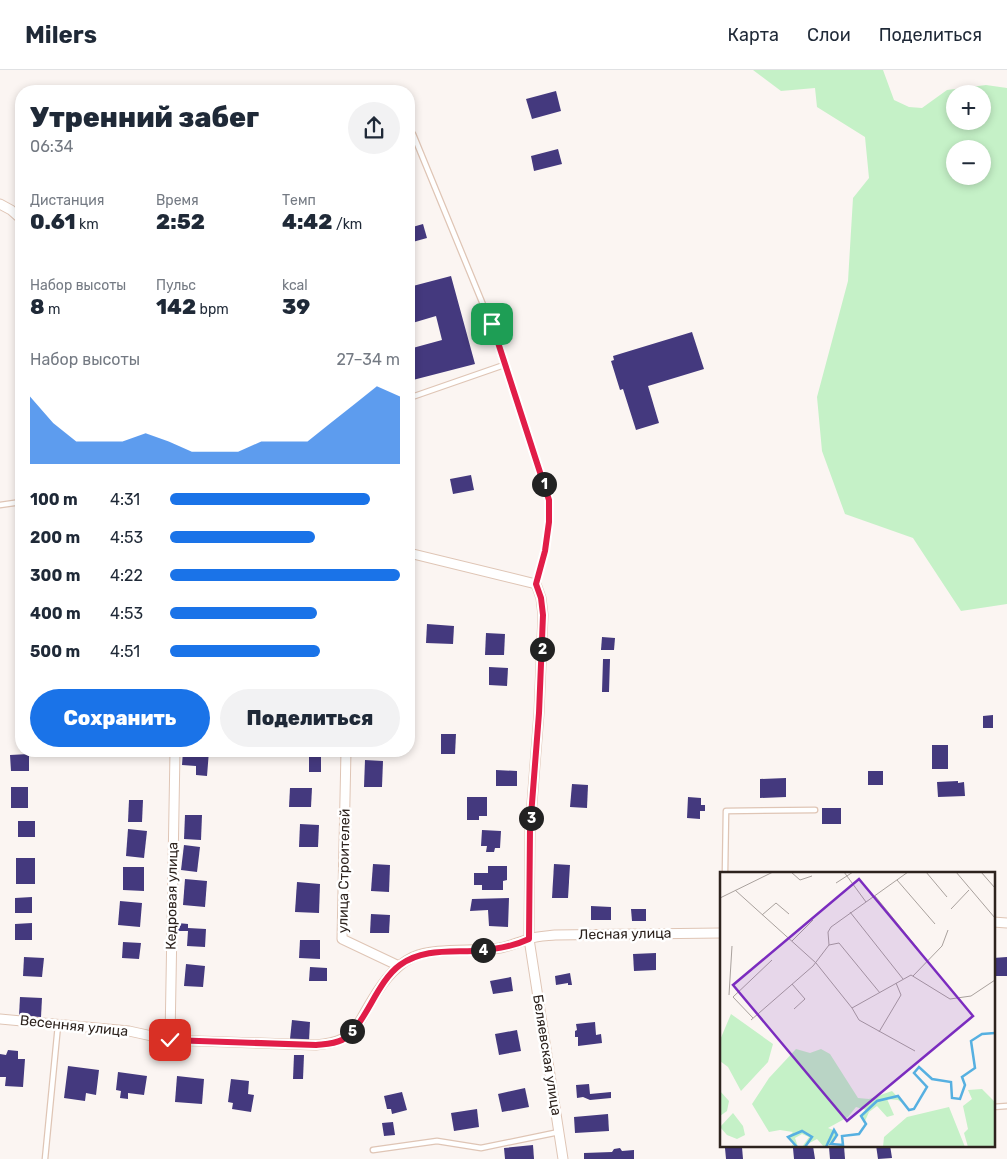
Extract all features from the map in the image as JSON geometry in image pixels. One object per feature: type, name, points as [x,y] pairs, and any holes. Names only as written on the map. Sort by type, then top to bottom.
[{"type":"street","points":[[0,204],[15,213]]},
{"type":"street","points":[[415,554],[536,584],[541,598],[543,615],[539,713],[530,829],[529,939]]},
{"type":"street","name":"Кедровая улица","points":[[170,1040],[175,757]]},
{"type":"street","name":"улица Строителей","points":[[346,757],[342,939],[399,966]]},
{"type":"street","points":[[994,922],[1007,923]]},
{"type":"street","name":"Лесная улица","points":[[399,966],[414,957],[428,953],[499,948],[519,944],[529,939],[555,935],[720,933]]},
{"type":"street","name":"Беляевская улица","points":[[529,939],[563,1159]]},
{"type":"street","name":"Весенняя улица","points":[[0,1019],[129,1031],[170,1040],[316,1045],[333,1043],[344,1039],[358,1024],[377,990],[399,966]]},
{"type":"lane","points":[[415,139],[492,324],[549,500],[549,522],[545,551],[536,584]]},
{"type":"lane","points":[[415,396],[504,365]]},
{"type":"lane","points":[[0,504],[15,503]]},
{"type":"lane","points":[[725,872],[726,811],[814,810]]},
{"type":"lane","points":[[45,1159],[58,1024]]},
{"type":"lane","points":[[994,1107],[1007,1106]]},
{"type":"lane","points":[[374,1150],[437,1141],[481,1148],[559,1132]]},
{"type":"green space","points":[[753,70],[883,70],[894,100],[909,107],[922,108],[946,91],[946,130],[991,130],[991,86],[1007,88],[1007,604],[961,611],[913,538],[845,514],[822,451],[817,397],[848,281],[853,198],[869,178],[865,137],[817,107],[815,88],[781,91]]},
{"type":"building","points":[[556,91],[561,111],[532,119],[526,99]]},
{"type":"building","points":[[558,149],[562,164],[534,171],[531,156]]},
{"type":"building","points":[[423,224],[427,238],[415,241],[415,226]]},
{"type":"building","points":[[451,276],[475,364],[415,379],[415,347],[442,340],[436,316],[415,322],[415,285]]},
{"type":"building","points":[[692,332],[704,369],[648,386],[659,423],[636,430],[623,389],[620,390],[611,361],[614,360],[613,356]]},
{"type":"building","points":[[471,475],[474,490],[453,494],[450,479]]},
{"type":"building","points":[[427,624],[454,626],[453,644],[426,643]]},
{"type":"building","points":[[486,633],[505,634],[504,655],[485,655]]},
{"type":"building","points":[[602,637],[615,638],[614,650],[601,650]]},
{"type":"building","points":[[603,659],[610,659],[609,692],[602,692]]},
{"type":"building","points":[[489,667],[508,668],[507,686],[489,685]]},
{"type":"building","points":[[993,715],[993,728],[983,728],[983,716]]},
{"type":"building","points":[[441,734],[456,734],[455,754],[441,754]]},
{"type":"building","points":[[932,745],[948,745],[948,769],[932,769]]},
{"type":"building","points":[[10,755],[29,757],[29,771],[11,771]]},
{"type":"building","points":[[183,757],[209,757],[207,776],[196,775],[196,766],[182,765]]},
{"type":"building","points":[[309,757],[321,757],[321,772],[309,772]]},
{"type":"building","points":[[365,760],[383,761],[382,787],[364,787]]},
{"type":"building","points":[[496,770],[517,771],[517,786],[496,786]]},
{"type":"building","points":[[868,771],[883,771],[883,785],[868,785]]},
{"type":"building","points":[[786,778],[786,797],[760,798],[760,779]]},
{"type":"building","points":[[958,781],[958,783],[964,782],[965,796],[938,797],[937,782]]},
{"type":"building","points":[[572,784],[588,785],[587,808],[570,807]]},
{"type":"building","points":[[11,787],[28,787],[28,808],[11,808]]},
{"type":"building","points":[[290,788],[312,788],[311,807],[289,807]]},
{"type":"building","points":[[467,797],[487,797],[487,816],[479,816],[479,820],[467,820]]},
{"type":"building","points":[[688,797],[701,798],[701,805],[705,805],[705,811],[700,811],[700,819],[687,818]]},
{"type":"building","points":[[129,800],[143,800],[142,822],[128,822]]},
{"type":"building","points":[[822,808],[841,808],[841,824],[822,824]]},
{"type":"building","points":[[185,815],[202,815],[201,840],[184,839]]},
{"type":"building","points":[[18,821],[35,821],[35,837],[18,837]]},
{"type":"building","points":[[300,824],[319,825],[318,847],[299,847]]},
{"type":"building","points":[[128,829],[147,831],[144,858],[126,856]]},
{"type":"building","points":[[482,830],[501,831],[500,848],[495,848],[494,852],[486,852],[487,846],[481,846]]},
{"type":"building","points":[[184,845],[200,847],[197,872],[181,870]]},
{"type":"building","points":[[16,858],[35,858],[35,884],[16,884]]},
{"type":"building","points":[[373,864],[390,865],[389,892],[371,891]]},
{"type":"building","points":[[554,864],[570,865],[568,898],[552,898]]},
{"type":"building","points":[[488,866],[507,866],[507,880],[503,881],[503,890],[482,890],[482,885],[474,885],[474,873],[488,873]]},
{"type":"building","points":[[123,867],[144,867],[144,891],[123,890]]},
{"type":"building","points":[[185,879],[207,881],[205,907],[183,905]]},
{"type":"building","points":[[297,882],[320,884],[319,913],[295,912]]},
{"type":"building","points":[[32,897],[32,913],[15,913],[15,898]]},
{"type":"building","points":[[509,898],[508,927],[489,926],[488,910],[470,911],[472,899]]},
{"type":"building","points":[[120,901],[142,903],[140,927],[118,925]]},
{"type":"building","points":[[591,906],[611,907],[611,920],[591,920]]},
{"type":"building","points":[[631,909],[646,909],[646,921],[632,921]]},
{"type":"building","points":[[371,914],[390,915],[389,933],[370,933]]},
{"type":"building","points":[[32,923],[32,940],[15,940],[15,924]]},
{"type":"building","points":[[178,923],[188,924],[188,928],[206,929],[205,947],[187,946],[188,931],[178,931]]},
{"type":"building","points":[[300,940],[320,940],[320,959],[299,958]]},
{"type":"building","points":[[123,942],[141,943],[139,959],[122,958]]},
{"type":"building","points":[[656,953],[656,970],[634,971],[633,954]]},
{"type":"building","points":[[24,957],[44,958],[42,977],[23,976]]},
{"type":"building","points":[[1007,957],[1007,976],[994,976],[994,958]]},
{"type":"building","points":[[186,964],[205,966],[203,987],[184,986]]},
{"type":"building","points":[[310,967],[327,968],[327,981],[309,981]]},
{"type":"building","points":[[570,973],[572,985],[568,985],[568,983],[556,985],[555,976]]},
{"type":"building","points":[[511,977],[513,991],[493,994],[490,981]]},
{"type":"building","points":[[20,997],[42,998],[41,1017],[19,1016]]},
{"type":"building","points":[[292,1020],[310,1022],[309,1041],[290,1039]]},
{"type":"building","points":[[595,1022],[596,1035],[601,1034],[602,1043],[578,1046],[578,1037],[575,1037],[576,1024]]},
{"type":"building","points":[[517,1030],[521,1051],[499,1055],[495,1034]]},
{"type":"building","points":[[8,1050],[18,1051],[18,1059],[25,1059],[23,1087],[5,1086],[6,1077],[0,1077],[0,1054],[6,1055]]},
{"type":"building","points":[[294,1055],[304,1055],[303,1079],[293,1079]]},
{"type":"building","points":[[68,1066],[99,1070],[96,1095],[86,1093],[85,1101],[64,1098]]},
{"type":"building","points":[[118,1072],[147,1076],[144,1095],[128,1093],[128,1099],[120,1098],[121,1091],[116,1090]]},
{"type":"building","points":[[177,1076],[204,1079],[202,1104],[175,1102]]},
{"type":"building","points":[[231,1079],[249,1081],[248,1094],[254,1095],[251,1112],[232,1109],[233,1103],[228,1102]]},
{"type":"building","points":[[589,1084],[590,1094],[611,1092],[611,1098],[590,1100],[583,1097],[577,1098],[576,1085]]},
{"type":"building","points":[[525,1088],[529,1107],[502,1112],[498,1094]]},
{"type":"building","points":[[402,1092],[407,1110],[392,1114],[391,1109],[387,1109],[384,1096]]},
{"type":"building","points":[[477,1109],[479,1127],[454,1131],[451,1113]]},
{"type":"building","points":[[608,1114],[609,1131],[575,1133],[574,1117]]},
{"type":"building","points":[[393,1122],[395,1135],[384,1136],[382,1123]]},
{"type":"building","points":[[533,1145],[534,1159],[505,1159],[504,1148]]},
{"type":"building","points":[[813,1146],[815,1159],[794,1159],[793,1148]]},
{"type":"building","points":[[844,1146],[845,1159],[830,1159],[829,1147]]},
{"type":"building","points":[[876,1146],[890,1146],[892,1158],[878,1159]]},
{"type":"building","points":[[742,1147],[743,1159],[726,1159],[725,1148]]},
{"type":"building","points":[[620,1148],[622,1151],[634,1150],[634,1159],[584,1159],[584,1153],[612,1152],[614,1149]]},
{"type":"route","points":[[170,1040],[316,1045],[333,1043],[344,1039],[352,1032],[377,990],[399,966],[414,957],[428,953],[499,948],[519,944],[529,939],[530,829],[539,713],[543,615],[541,598],[536,584],[545,551],[549,522],[549,500],[492,324]]}]
